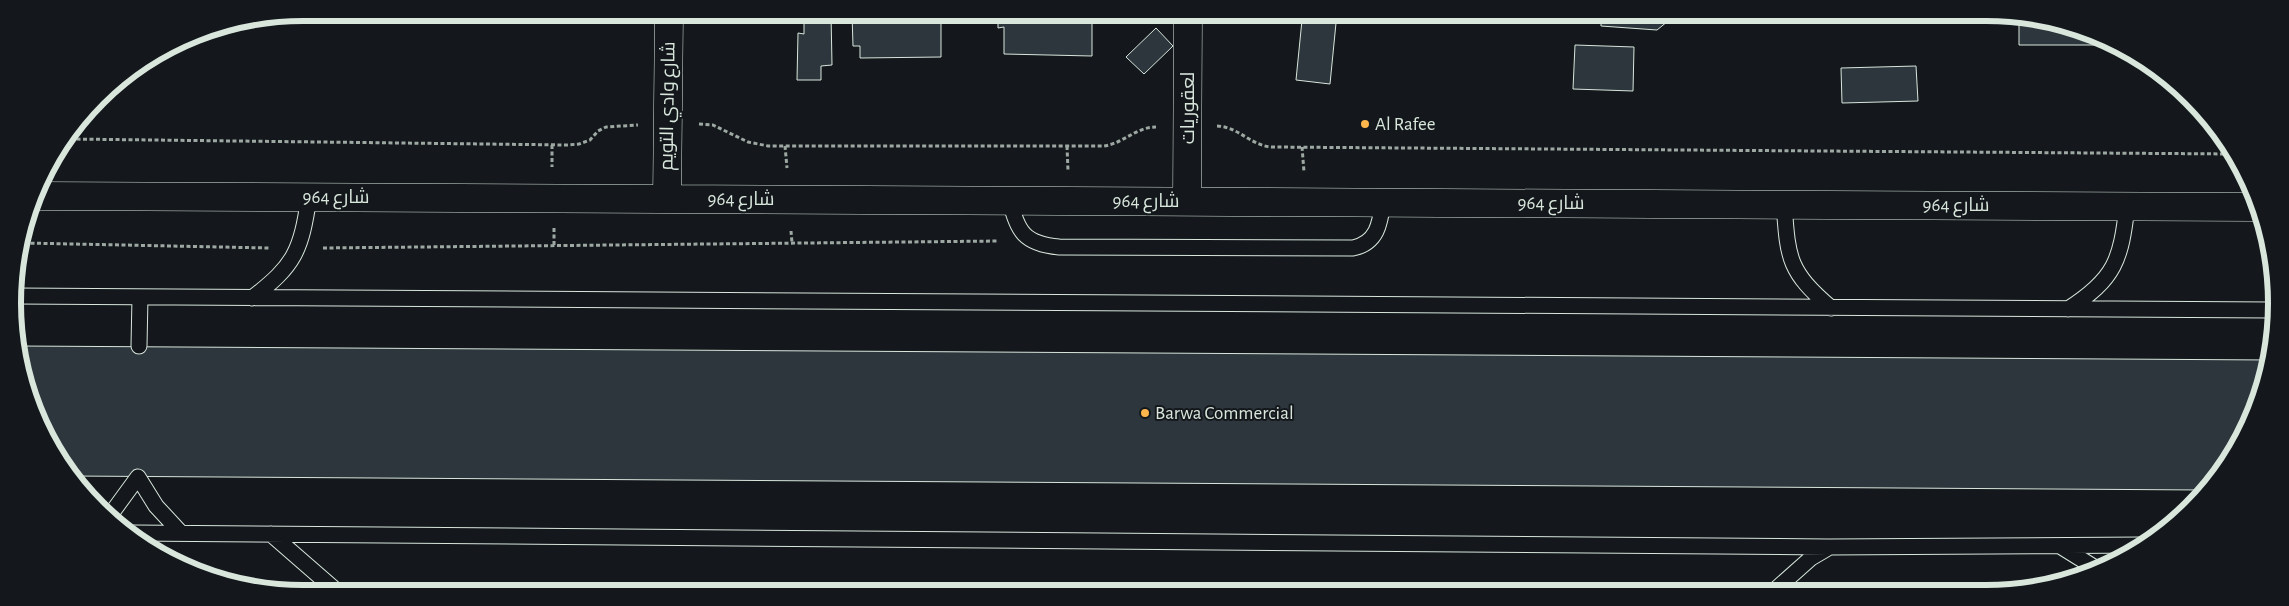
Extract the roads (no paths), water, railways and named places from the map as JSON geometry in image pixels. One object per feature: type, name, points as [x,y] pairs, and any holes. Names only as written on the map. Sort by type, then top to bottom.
[{"type":"street","name":"شارع وادي التويم","points":[[668,199],[669,21]]},
{"type":"street","name":"لعقوريات","points":[[1187,201],[1188,21]]},
{"type":"street","name":"شارع 964","points":[[43,196],[2251,207]]},
{"type":"lane","points":[[252,298],[278,278],[298,248],[309,197]]},
{"type":"lane","points":[[1010,200],[1015,224],[1022,234],[1044,246],[1059,247],[1353,248],[1361,246],[1375,235],[1379,226],[1383,202]]},
{"type":"lane","points":[[1784,204],[1788,249],[1795,271],[1807,287],[1831,308]]},
{"type":"lane","points":[[2068,309],[2093,293],[2106,279],[2118,258],[2127,206]]},
{"type":"lane","points":[[21,296],[2268,310]]},
{"type":"lane","points":[[139,346],[140,297]]},
{"type":"lane","points":[[113,511],[138,477],[156,506],[181,533]]},
{"type":"lane","points":[[140,533],[1829,547],[2130,545]]},
{"type":"lane","points":[[271,534],[330,585]]},
{"type":"lane","points":[[2059,545],[2090,565]]},
{"type":"lane","points":[[1781,585],[1811,558],[1829,547]]},
{"type":"place","name":"Al Rafee","points":[[1365,124]]},
{"type":"place","name":"Barwa Commercial","points":[[1145,413]]}]
